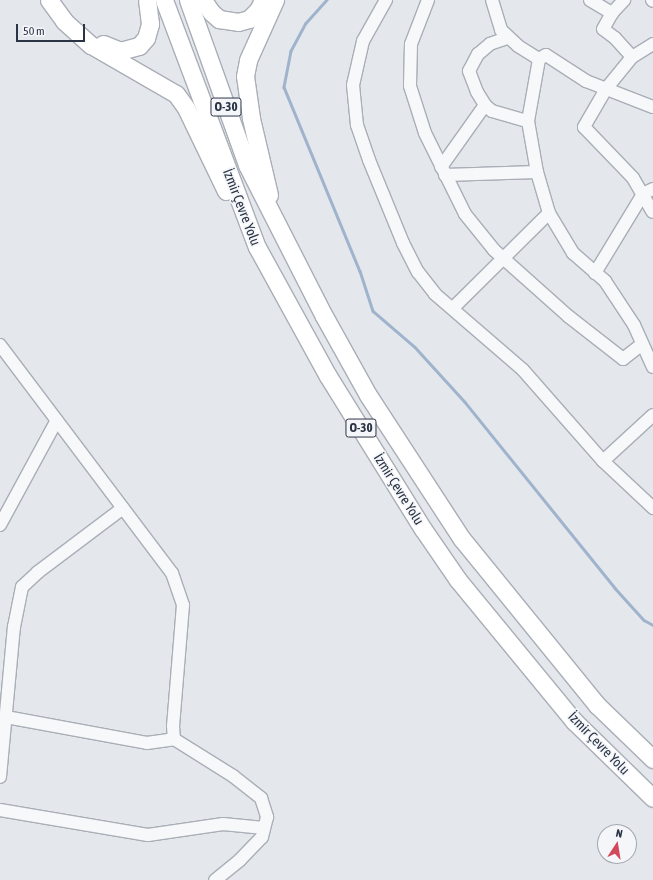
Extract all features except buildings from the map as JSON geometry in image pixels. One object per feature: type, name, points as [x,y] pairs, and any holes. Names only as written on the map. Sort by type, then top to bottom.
[{"type":"highway","points":[[49,0],[64,21],[91,45],[176,94],[186,108],[212,166],[257,248]]},
{"type":"highway","points":[[60,0],[83,28],[109,47],[120,51],[139,46],[146,38],[150,24],[147,0]]},
{"type":"highway","name":"İzmir Çevre Yolu","points":[[164,0],[257,248],[328,376],[423,529],[458,580],[574,721],[653,798]]},
{"type":"highway","name":"İzmir Çevre Yolu","points":[[188,0],[247,165],[272,211],[324,316],[368,395],[462,539],[597,705],[653,759]]},
{"type":"highway","points":[[203,0],[211,12],[219,18],[238,22],[249,19],[258,10],[263,0]]},
{"type":"highway","points":[[272,211],[250,118],[245,76],[248,60],[275,0]]},
{"type":"street","points":[[386,0],[363,41],[356,64],[353,85],[357,125],[369,160],[402,243],[418,272],[435,294],[523,370],[603,461],[651,502]]},
{"type":"street","points":[[428,0],[411,44],[410,86],[425,133],[465,214],[505,259],[568,316],[623,359],[642,344]]},
{"type":"street","points":[[492,0],[501,30],[507,38],[540,59]]},
{"type":"street","points":[[590,0],[612,13]]},
{"type":"street","points":[[624,0],[612,13],[603,29],[615,38],[632,57]]},
{"type":"street","points":[[507,38],[490,44],[478,54],[469,71],[484,105],[492,110],[528,121]]},
{"type":"street","points":[[653,44],[632,57],[606,89],[584,127],[633,178],[648,191],[653,212]]},
{"type":"street","points":[[653,107],[586,81],[546,55],[540,59],[528,121],[537,172],[549,213],[573,254],[605,280],[634,325],[653,367]]},
{"type":"street","points":[[443,171],[484,105]]},
{"type":"street","points":[[443,171],[537,172]]},
{"type":"street","points":[[596,273],[648,191]]},
{"type":"street","points":[[453,308],[505,259],[527,232],[549,213]]},
{"type":"street","points":[[1,348],[172,573],[184,605],[173,726],[174,739]]},
{"type":"street","points":[[603,461],[653,415]]},
{"type":"street","points":[[0,525],[57,420]]},
{"type":"street","points":[[0,777],[14,627],[22,587],[38,572],[123,508]]},
{"type":"street","points":[[6,717],[147,743],[174,739],[233,776],[261,798],[267,817],[262,837],[240,860],[215,880]]},
{"type":"street","points":[[0,810],[148,835],[223,824],[264,828]]},
{"type":"waterway","points":[[327,0],[306,23],[291,51],[284,87],[360,271],[373,311],[415,347],[465,402],[615,588],[644,620],[653,625]]}]
